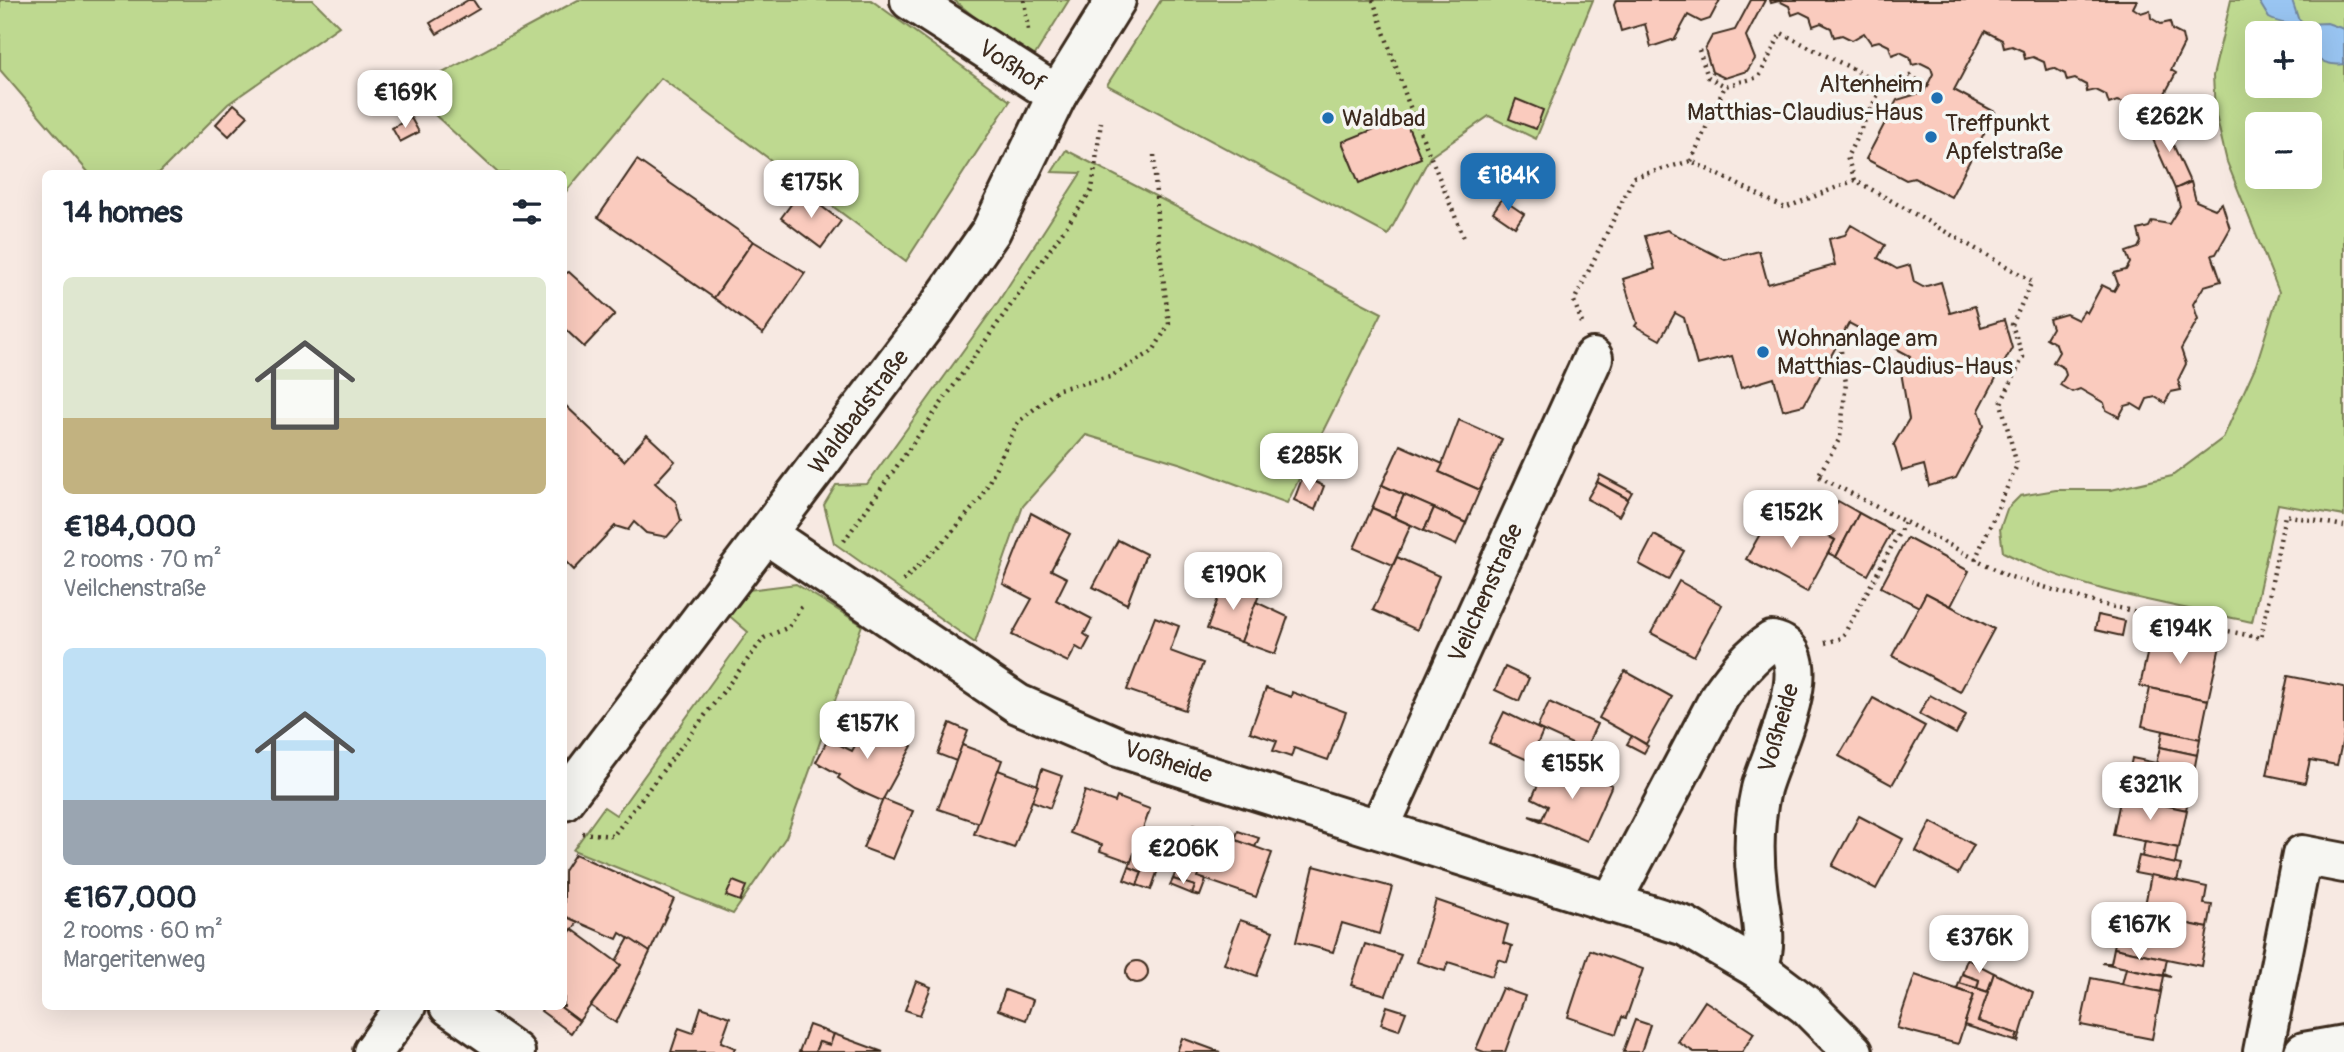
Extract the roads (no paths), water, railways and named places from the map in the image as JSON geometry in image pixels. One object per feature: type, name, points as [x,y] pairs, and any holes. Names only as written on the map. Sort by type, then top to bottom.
[{"type":"street","name":"Voßhof","points":[[910,0],[1057,95]]},
{"type":"street","name":"Voßhof","points":[[937,0],[1057,95]]},
{"type":"street","name":"Waldbadstraße","points":[[570,816],[766,534],[936,310],[991,231],[1057,95],[1116,0]]},
{"type":"street","name":"Veilchenstraße","points":[[1379,829],[1593,358]]},
{"type":"street","name":"Voßheide","points":[[766,534],[1018,704],[1118,747],[1685,926],[1758,969],[1807,1006],[1853,1052]]},
{"type":"street","name":"Voßheide","points":[[1611,903],[1726,687],[1738,670],[1772,641],[1784,643],[1793,652],[1796,667],[1788,710],[1762,787],[1754,829],[1757,886],[1764,920],[1765,950],[1758,969]]},
{"type":"street","points":[[2263,1052],[2302,855],[2344,863]]},
{"type":"street","points":[[373,1052],[403,1010]]},
{"type":"street","points":[[455,1010],[515,1052]]},
{"type":"street","points":[[2304,1052],[2344,1045]]},
{"type":"water","points":[[2258,0],[2292,0],[2302,21],[2276,21],[2269,18]]},
{"type":"water","points":[[2322,23],[2344,29],[2344,64],[2329,64],[2322,61]]},
{"type":"place","name":"Altenheim Matthias-Claudius-Haus","points":[[1937,98]]},
{"type":"place","name":"Waldbad","points":[[1328,118]]},
{"type":"place","name":"Treffpunkt Apfelstraße","points":[[1931,137]]},
{"type":"place","name":"Wohnanlage am Matthias-Claudius-Haus","points":[[1763,352]]}]
